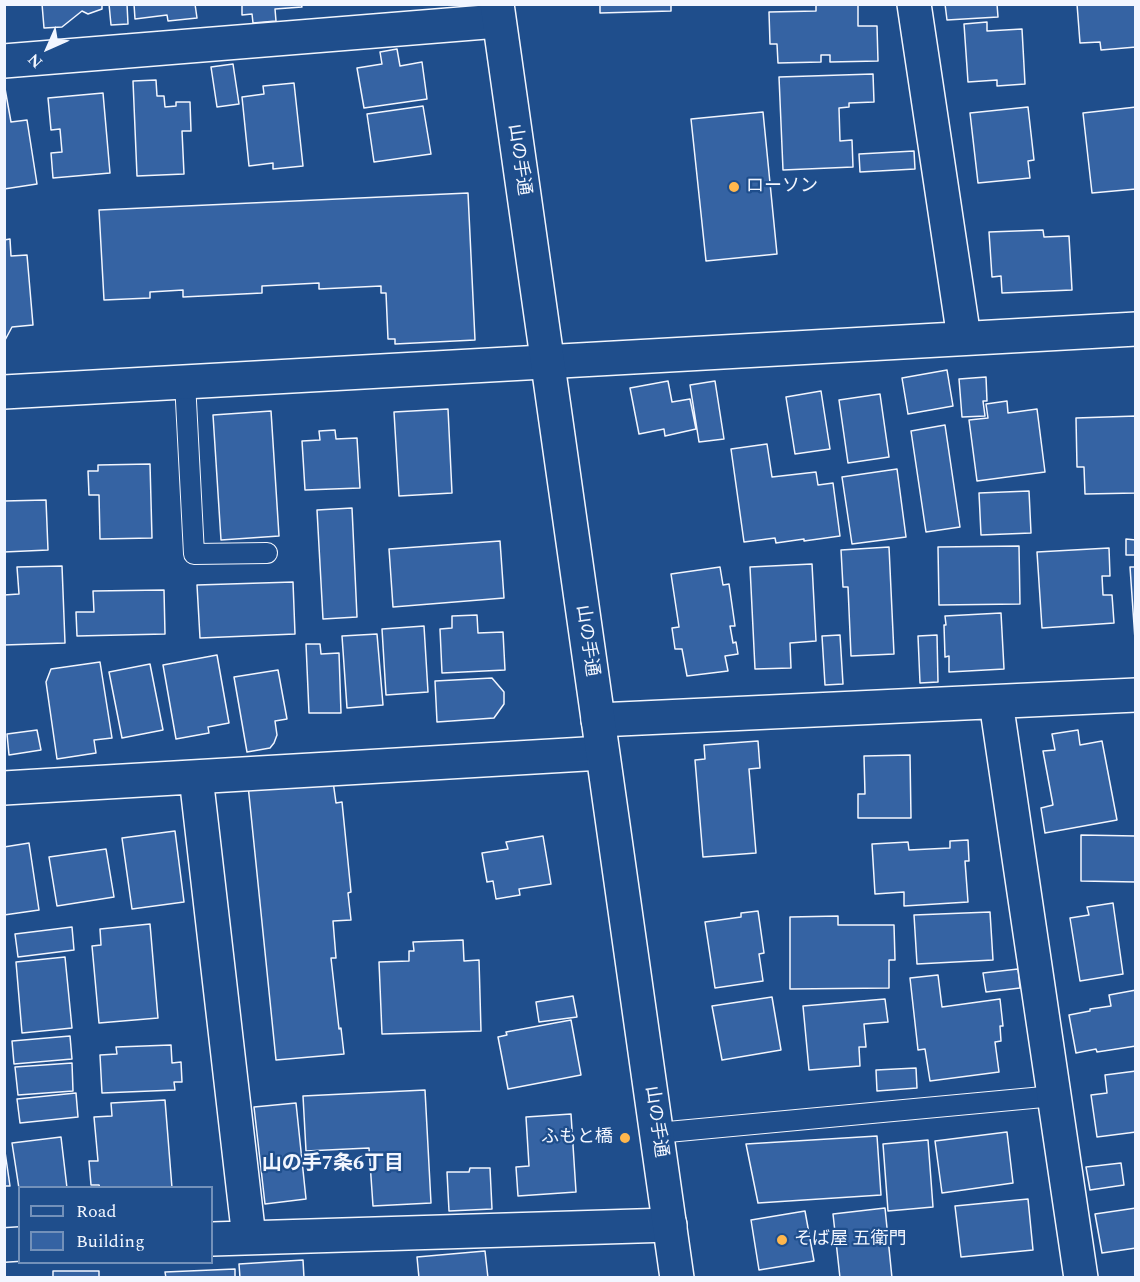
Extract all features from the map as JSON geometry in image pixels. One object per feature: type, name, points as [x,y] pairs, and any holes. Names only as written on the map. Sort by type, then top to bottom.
[{"type":"street","points":[[914,4],[964,338]]},
{"type":"street","points":[[4,61],[498,13]]},
{"type":"street","name":"山の手通","points":[[498,13],[677,1278]]},
{"type":"street","points":[[4,392],[1136,329]]},
{"type":"street","points":[[598,720],[1136,695]]},
{"type":"street","points":[[996,702],[1080,1278]]},
{"type":"street","points":[[4,788],[602,753]]},
{"type":"street","points":[[196,777],[249,1238]]},
{"type":"street","points":[[213,1239],[670,1225]]},
{"type":"lane","points":[[184,382],[194,554],[267,553]]},
{"type":"lane","points":[[657,1133],[1054,1096]]},
{"type":"building","points":[[42,4],[102,4],[102,9],[88,14],[82,11],[62,27],[44,28]]},
{"type":"building","points":[[109,4],[127,4],[128,24],[111,25]]},
{"type":"building","points":[[134,4],[195,4],[197,18],[168,21],[167,15],[135,19]]},
{"type":"building","points":[[242,4],[301,4],[302,7],[275,9],[276,21],[253,23],[252,14],[242,15]]},
{"type":"building","points":[[600,4],[671,4],[671,11],[600,13]]},
{"type":"building","points":[[816,4],[858,4],[858,26],[877,26],[878,61],[830,62],[830,55],[821,55],[821,62],[778,63],[777,44],[770,44],[769,12],[816,11]]},
{"type":"building","points":[[945,4],[997,4],[998,17],[947,20]]},
{"type":"building","points":[[1077,4],[1136,4],[1136,47],[1101,50],[1100,42],[1080,43]]},
{"type":"building","points":[[987,22],[987,31],[1022,29],[1025,84],[997,86],[997,80],[968,82],[964,24]]},
{"type":"building","points":[[397,49],[400,66],[422,62],[427,99],[364,108],[357,68],[382,64],[380,52]]},
{"type":"building","points":[[233,64],[239,104],[217,107],[211,67]]},
{"type":"building","points":[[873,74],[874,102],[849,103],[849,107],[839,108],[840,141],[852,140],[853,167],[783,170],[779,77]]},
{"type":"building","points":[[156,80],[157,96],[164,96],[165,107],[176,106],[176,102],[190,102],[191,131],[182,131],[184,174],[137,176],[133,81]]},
{"type":"building","points":[[4,83],[11,122],[27,120],[37,184],[4,189]]},
{"type":"building","points":[[294,83],[303,166],[273,169],[273,163],[249,166],[242,97],[264,94],[263,86]]},
{"type":"building","points":[[103,93],[110,173],[53,178],[51,153],[62,152],[60,129],[51,130],[48,98]]},
{"type":"building","points":[[423,106],[431,154],[374,162],[367,114]]},
{"type":"building","points":[[1028,107],[1034,160],[1028,161],[1030,178],[978,183],[970,113]]},
{"type":"building","points":[[1136,107],[1136,189],[1092,193],[1083,113]]},
{"type":"building","name":"ローソン","points":[[763,112],[777,254],[706,261],[691,119]]},
{"type":"building","points":[[914,151],[915,169],[860,172],[859,154]]},
{"type":"building","points":[[468,193],[475,340],[395,344],[395,339],[388,339],[386,293],[381,293],[381,286],[319,289],[319,283],[262,286],[262,293],[183,297],[183,290],[150,292],[150,298],[104,300],[99,210]]},
{"type":"building","points":[[1043,230],[1044,237],[1069,236],[1072,290],[1002,293],[1001,276],[992,277],[989,232]]},
{"type":"building","points":[[10,239],[11,256],[27,255],[33,325],[12,327],[4,342],[4,240]]},
{"type":"building","points":[[947,370],[953,406],[908,414],[902,378]]},
{"type":"building","points":[[986,377],[987,401],[983,401],[985,416],[962,417],[959,379]]},
{"type":"building","points":[[668,381],[672,402],[690,399],[696,429],[665,436],[664,429],[639,434],[630,388]]},
{"type":"building","points":[[715,381],[724,439],[699,442],[690,385]]},
{"type":"building","points":[[821,391],[830,449],[795,454],[786,397]]},
{"type":"building","points":[[880,394],[889,457],[848,463],[839,400]]},
{"type":"building","points":[[1007,401],[1008,413],[1037,409],[1045,472],[977,481],[969,420],[988,418],[986,404]]},
{"type":"building","points":[[448,409],[452,493],[399,496],[394,412]]},
{"type":"building","points":[[271,411],[279,536],[221,540],[213,415]]},
{"type":"building","points":[[1136,416],[1136,493],[1085,494],[1084,467],[1077,467],[1076,418]]},
{"type":"building","points":[[945,425],[960,527],[926,532],[911,431]]},
{"type":"building","points":[[335,430],[336,439],[357,438],[360,488],[305,490],[302,441],[320,440],[319,431]]},
{"type":"building","points":[[767,444],[772,477],[816,472],[818,485],[833,483],[840,536],[776,543],[775,538],[744,542],[731,449]]},
{"type":"building","points":[[150,464],[152,538],[100,539],[99,495],[89,495],[88,471],[98,471],[98,465]]},
{"type":"building","points":[[897,469],[906,537],[852,544],[842,477]]},
{"type":"building","points":[[1029,491],[1031,533],[981,535],[979,493]]},
{"type":"building","points":[[46,500],[48,550],[4,552],[4,501]]},
{"type":"building","points":[[352,508],[357,617],[323,619],[317,510]]},
{"type":"building","points":[[1126,539],[1136,540],[1136,555],[1126,555]]},
{"type":"building","points":[[500,541],[504,598],[393,607],[389,549]]},
{"type":"building","points":[[1019,546],[1020,604],[939,605],[938,547]]},
{"type":"building","points":[[889,547],[894,654],[851,656],[848,587],[843,587],[841,550]]},
{"type":"building","points":[[1109,548],[1110,576],[1102,576],[1103,595],[1112,595],[1114,623],[1042,628],[1037,552]]},
{"type":"building","points":[[812,564],[816,641],[790,643],[791,668],[755,669],[750,567]]},
{"type":"building","points":[[62,566],[65,643],[4,645],[4,595],[19,594],[17,567]]},
{"type":"building","points":[[720,567],[723,585],[729,584],[735,626],[730,626],[738,654],[725,656],[728,671],[687,676],[682,649],[675,649],[672,628],[679,627],[671,574]]},
{"type":"building","points":[[1130,567],[1136,567],[1136,654]]},
{"type":"building","points":[[293,582],[295,634],[200,638],[197,585]]},
{"type":"building","points":[[164,590],[165,634],[77,636],[76,612],[94,612],[93,591]]},
{"type":"building","points":[[1001,613],[1004,669],[949,672],[949,656],[945,657],[945,616]]},
{"type":"building","points":[[477,615],[478,633],[503,632],[505,670],[442,673],[440,629],[452,628],[452,616]]},
{"type":"building","points":[[424,626],[428,692],[386,695],[382,629]]},
{"type":"building","points":[[377,634],[383,705],[347,708],[342,636]]},
{"type":"building","points":[[840,635],[843,684],[825,685],[822,636]]},
{"type":"building","points":[[937,635],[938,682],[920,683],[918,636]]},
{"type":"building","points":[[306,644],[320,644],[321,654],[339,653],[341,713],[309,713]]},
{"type":"building","points":[[217,655],[229,723],[208,727],[209,733],[176,739],[163,665]]},
{"type":"building","points":[[100,662],[112,738],[94,740],[96,753],[57,759],[46,682],[51,669]]},
{"type":"building","points":[[150,664],[163,730],[122,738],[109,672]]},
{"type":"building","points":[[278,670],[287,719],[275,721],[277,735],[270,748],[247,752],[234,677]]},
{"type":"building","points":[[492,678],[504,692],[504,704],[494,718],[437,722],[435,681]]},
{"type":"building","points":[[37,730],[41,750],[9,755],[7,734]]},
{"type":"building","points":[[1078,730],[1080,745],[1102,741],[1117,820],[1045,833],[1041,808],[1053,805],[1043,751],[1055,750],[1052,734]]},
{"type":"building","points":[[758,741],[760,768],[749,769],[756,853],[703,857],[695,760],[705,759],[704,745]]},
{"type":"building","points":[[910,755],[911,818],[858,818],[858,794],[865,794],[864,756]]},
{"type":"building","points":[[333,781],[336,803],[342,802],[351,892],[348,893],[351,920],[333,921],[336,958],[331,958],[344,1054],[276,1060],[248,785]]},
{"type":"building","points":[[175,831],[184,902],[132,909],[122,838]]},
{"type":"building","points":[[1081,835],[1136,836],[1136,882],[1081,881]]},
{"type":"building","points":[[543,836],[551,884],[519,889],[520,895],[496,899],[493,881],[487,882],[482,853],[508,849],[506,842]]},
{"type":"building","points":[[968,840],[969,861],[965,861],[968,902],[904,906],[904,892],[875,894],[872,844],[908,842],[909,850],[950,848],[950,841]]},
{"type":"building","points":[[29,843],[39,910],[4,915],[4,847]]},
{"type":"building","points":[[106,849],[114,897],[57,906],[49,857]]},
{"type":"building","points":[[1113,903],[1123,974],[1080,981],[1070,918],[1089,915],[1087,907]]},
{"type":"building","points":[[758,911],[764,953],[759,954],[763,981],[715,988],[705,922],[741,917],[741,913]]},
{"type":"building","points":[[990,912],[993,960],[917,964],[914,915]]},
{"type":"building","points":[[838,916],[838,925],[894,925],[895,960],[889,960],[889,988],[790,989],[790,917]]},
{"type":"building","points":[[150,924],[158,1018],[99,1023],[92,946],[101,945],[100,929]]},
{"type":"building","points":[[72,927],[74,950],[18,957],[15,934]]},
{"type":"building","points":[[463,940],[464,961],[479,960],[481,1031],[382,1034],[379,962],[409,961],[409,951],[414,951],[413,942]]},
{"type":"building","points":[[65,957],[72,1028],[22,1033],[16,962]]},
{"type":"building","points":[[1018,969],[1020,988],[986,992],[983,973]]},
{"type":"building","points":[[938,975],[942,1007],[1000,999],[1003,1026],[1000,1026],[1001,1041],[995,1042],[999,1072],[930,1081],[925,1049],[918,1050],[910,978]]},
{"type":"building","points":[[1136,990],[1136,1046],[1076,1053],[1069,1015],[1111,1006],[1109,995]]},
{"type":"building","points":[[573,996],[577,1017],[539,1022],[536,1002]]},
{"type":"building","points":[[772,997],[781,1050],[722,1060],[712,1006]]},
{"type":"building","points":[[885,999],[888,1022],[864,1024],[866,1047],[859,1047],[860,1066],[809,1070],[803,1006]]},
{"type":"building","points":[[571,1020],[581,1075],[508,1089],[498,1037],[507,1035],[506,1032]]},
{"type":"building","points":[[70,1036],[72,1059],[14,1064],[12,1041]]},
{"type":"building","points":[[171,1045],[172,1063],[181,1062],[182,1082],[174,1082],[175,1090],[102,1093],[100,1055],[117,1054],[116,1047]]},
{"type":"building","points":[[72,1063],[73,1091],[18,1095],[15,1067]]},
{"type":"building","points":[[916,1068],[917,1088],[877,1091],[876,1070]]},
{"type":"building","points":[[1136,1071],[1136,1132],[1097,1137],[1091,1095],[1107,1093],[1105,1075]]},
{"type":"building","points":[[425,1090],[431,1203],[373,1206],[369,1148],[306,1151],[303,1096]]},
{"type":"building","points":[[76,1093],[78,1117],[20,1123],[17,1099]]},
{"type":"building","points":[[165,1100],[172,1186],[91,1185],[89,1161],[98,1161],[94,1117],[112,1116],[111,1103]]},
{"type":"building","points":[[296,1103],[306,1199],[265,1204],[254,1107]]},
{"type":"building","points":[[571,1114],[576,1192],[518,1196],[516,1167],[529,1166],[526,1117]]},
{"type":"building","points":[[1007,1132],[1013,1183],[942,1193],[935,1141]]},
{"type":"building","points":[[877,1136],[881,1195],[758,1203],[746,1144]]},
{"type":"building","points":[[61,1137],[67,1186],[19,1186],[12,1143]]},
{"type":"building","points":[[928,1140],[933,1207],[888,1211],[883,1144]]},
{"type":"building","points":[[4,1145],[10,1186],[4,1186]]},
{"type":"building","points":[[1121,1163],[1124,1185],[1090,1190],[1086,1167]]},
{"type":"building","points":[[470,1168],[490,1168],[492,1209],[449,1211],[447,1172],[469,1172]]},
{"type":"building","points":[[1028,1199],[1033,1250],[961,1257],[955,1206]]},
{"type":"building","points":[[885,1208],[892,1278],[840,1278],[833,1214]]},
{"type":"building","points":[[1136,1208],[1136,1248],[1102,1253],[1095,1214]]},
{"type":"building","name":"そば屋 五衛門","points":[[805,1211],[814,1261],[759,1270],[751,1220]]},
{"type":"building","points":[[485,1251],[488,1278],[419,1278],[417,1257]]},
{"type":"building","points":[[303,1260],[304,1278],[240,1278],[239,1264]]},
{"type":"building","points":[[235,1269],[235,1278],[166,1278],[165,1272]]},
{"type":"building","points":[[53,1271],[99,1271],[99,1278],[53,1278]]},
{"type":"place","name":"ローソン","points":[[734,187]]},
{"type":"place","name":"ふもと橋","points":[[625,1138]]},
{"type":"place","name":"そば屋 五衛門","points":[[782,1240]]},
{"type":"district","name":"山の手7条6丁目","points":[[333,1165]]}]
